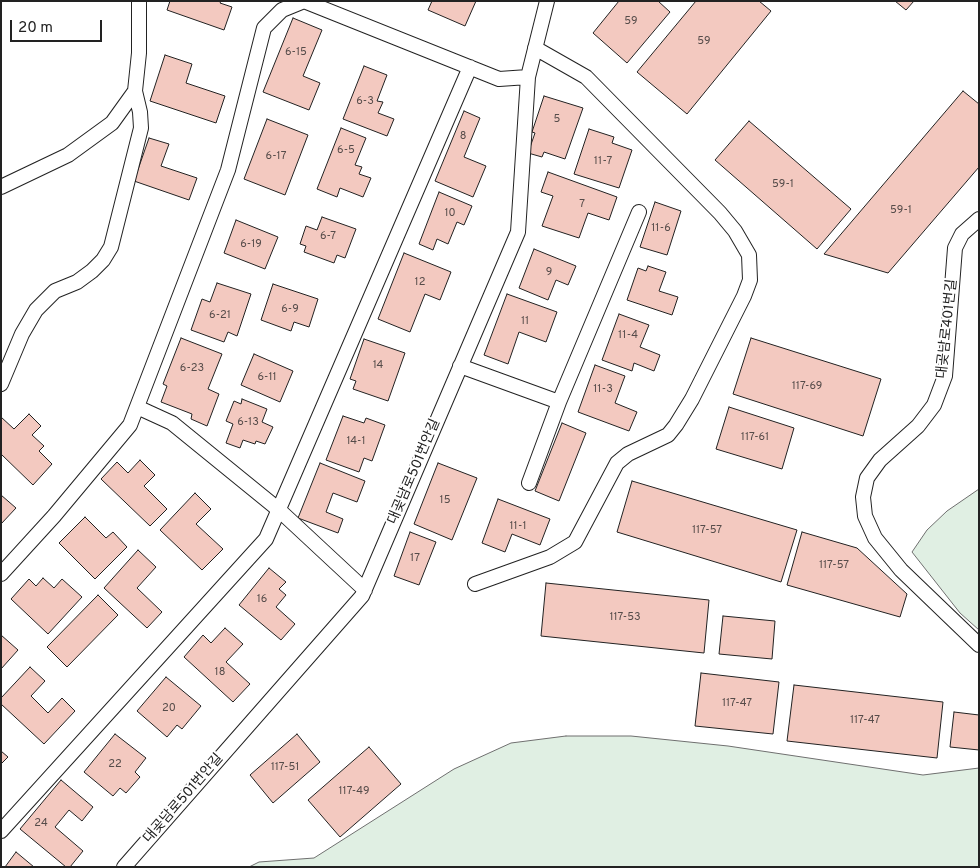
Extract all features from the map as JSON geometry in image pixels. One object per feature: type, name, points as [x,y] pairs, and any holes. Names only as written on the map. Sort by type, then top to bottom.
[{"type":"lane","points":[[1,384],[36,310],[55,291],[78,282],[92,271],[103,260],[111,247],[141,128],[140,112],[135,90],[139,53],[139,1]]},
{"type":"lane","name":"대곶남로501번안길","points":[[124,867],[362,596],[518,232],[528,78],[547,1]]},
{"type":"lane","points":[[1,574],[54,516],[130,425],[228,170],[264,28],[282,10],[304,2],[499,79],[528,78]]},
{"type":"lane","points":[[475,584],[550,556],[575,542],[617,463],[628,454],[668,435],[676,425],[692,399],[744,296],[750,280],[749,255],[735,231],[720,213],[586,77],[535,48]]},
{"type":"lane","points":[[1,830],[266,539],[470,67]]},
{"type":"lane","points":[[1,187],[68,155],[112,122],[135,90]]},
{"type":"lane","points":[[529,483],[559,402],[639,212]]},
{"type":"lane","name":"대곶남로401번길","points":[[979,219],[962,234],[955,248],[945,376],[934,405],[918,426],[880,460],[867,478],[863,497],[865,516],[875,538],[901,570],[950,620],[979,645]]},
{"type":"lane","points":[[460,366],[559,402]]},
{"type":"lane","points":[[137,407],[172,423],[279,510],[364,590]]},
{"type":"green space","points":[[979,489],[979,630],[960,613],[912,552],[927,530],[947,511]]},
{"type":"green space","points":[[566,736],[631,736],[728,746],[923,775],[979,768],[979,867],[249,867],[259,862],[314,858],[454,769],[511,743]]},
{"type":"building","points":[[170,1],[221,1],[220,3],[232,7],[224,30],[167,10]]},
{"type":"building","points":[[432,1],[476,1],[465,26],[428,10]]},
{"type":"building","points":[[619,1],[658,1],[670,12],[627,63],[593,33]]},
{"type":"building","points":[[696,1],[759,1],[771,11],[687,114],[637,72]]},
{"type":"building","points":[[895,1],[914,1],[906,10]]},
{"type":"building","points":[[293,18],[322,30],[303,76],[320,83],[309,110],[263,92]]},
{"type":"building","points":[[165,55],[192,64],[186,83],[225,96],[216,123],[150,101]]},
{"type":"building","points":[[364,66],[387,75],[377,101],[383,102],[378,113],[394,119],[387,136],[343,119]]},
{"type":"building","points":[[963,91],[979,104],[979,167],[888,273],[824,254]]},
{"type":"building","points":[[544,96],[583,108],[565,159],[544,152],[542,157],[528,153],[535,133],[532,132]]},
{"type":"building","points":[[464,111],[480,118],[464,157],[486,166],[473,197],[435,181]]},
{"type":"building","points":[[267,119],[308,135],[285,195],[244,179]]},
{"type":"building","points":[[749,121],[851,209],[817,249],[715,160]]},
{"type":"building","points":[[341,128],[366,138],[355,165],[362,167],[359,174],[371,178],[363,197],[340,188],[337,197],[317,189]]},
{"type":"building","points":[[589,129],[614,137],[612,143],[632,150],[619,188],[574,174]]},
{"type":"building","points":[[149,138],[169,144],[161,166],[197,178],[189,200],[134,181]]},
{"type":"building","points":[[548,172],[617,197],[609,220],[588,213],[579,238],[542,226],[553,196],[541,192]]},
{"type":"building","points":[[439,192],[472,206],[464,225],[457,222],[448,244],[437,239],[433,250],[419,244]]},
{"type":"building","points":[[655,202],[681,211],[667,255],[640,247]]},
{"type":"building","points":[[322,217],[356,229],[345,258],[337,255],[334,263],[304,252],[306,246],[300,244],[306,226],[317,230]]},
{"type":"building","points":[[236,220],[278,237],[265,269],[224,253]]},
{"type":"building","points":[[534,249],[576,266],[568,285],[556,280],[548,300],[519,288]]},
{"type":"building","points":[[404,253],[451,272],[440,300],[425,294],[410,332],[378,319]]},
{"type":"building","points":[[648,266],[666,272],[659,291],[678,297],[672,315],[627,300],[638,268],[646,271]]},
{"type":"building","points":[[217,283],[251,294],[237,336],[228,332],[224,342],[191,330],[202,299],[210,302]]},
{"type":"building","points":[[273,284],[318,299],[309,327],[294,322],[291,331],[261,320]]},
{"type":"building","points":[[507,294],[557,312],[546,342],[519,332],[508,364],[484,355]]},
{"type":"building","points":[[619,314],[649,325],[640,347],[660,355],[654,371],[634,363],[632,371],[602,360]]},
{"type":"building","points":[[181,338],[222,354],[208,389],[219,394],[207,426],[191,419],[192,414],[161,402],[167,386],[163,384]]},
{"type":"building","points":[[751,338],[881,379],[863,436],[733,394]]},
{"type":"building","points":[[364,339],[405,353],[388,401],[353,389],[356,381],[350,379]]},
{"type":"building","points":[[254,354],[293,371],[280,402],[241,385]]},
{"type":"building","points":[[595,365],[625,376],[615,403],[637,412],[629,431],[578,412]]},
{"type":"building","points":[[242,399],[267,409],[262,422],[273,427],[265,444],[256,441],[255,444],[243,440],[240,448],[226,443],[233,424],[226,421],[234,401],[241,404]]},
{"type":"building","points":[[729,407],[794,428],[782,469],[716,449]]},
{"type":"building","points":[[29,414],[41,426],[32,435],[44,446],[39,451],[52,464],[33,485],[1,454],[1,417],[14,429]]},
{"type":"building","points":[[343,416],[364,423],[366,418],[385,425],[372,461],[364,458],[359,472],[326,460]]},
{"type":"building","points":[[562,423],[586,433],[559,501],[535,491]]},
{"type":"building","points":[[140,460],[155,475],[144,486],[167,509],[150,526],[101,479],[117,462],[128,473]]},
{"type":"building","points":[[320,463],[365,481],[357,502],[333,493],[326,512],[343,519],[338,533],[298,518]]},
{"type":"building","points":[[438,463],[477,478],[452,540],[414,524]]},
{"type":"building","points":[[632,481],[797,530],[781,582],[617,532]]},
{"type":"building","points":[[195,493],[211,509],[196,524],[223,549],[202,570],[160,530]]},
{"type":"building","points":[[1,495],[16,508],[1,524]]},
{"type":"building","points":[[498,499],[550,519],[540,545],[512,534],[505,552],[482,543]]},
{"type":"building","points":[[85,517],[106,538],[113,532],[127,547],[95,579],[59,543]]},
{"type":"building","points":[[410,532],[436,542],[419,585],[394,576]]},
{"type":"building","points":[[802,532],[857,548],[907,594],[900,617],[787,585]]},
{"type":"building","points":[[138,550],[156,567],[137,588],[162,612],[147,628],[104,588]]},
{"type":"building","points":[[269,568],[286,582],[279,589],[286,595],[276,607],[295,624],[281,640],[239,605]]},
{"type":"building","points":[[43,578],[54,588],[62,579],[82,597],[48,634],[11,599],[29,579],[36,586]]},
{"type":"building","points":[[546,583],[709,600],[704,653],[541,636]]},
{"type":"building","points":[[98,595],[118,615],[67,667],[47,647]]},
{"type":"building","points":[[723,616],[775,621],[772,659],[719,654]]},
{"type":"building","points":[[225,628],[243,644],[226,662],[250,684],[233,702],[184,657],[203,635],[211,643]]},
{"type":"building","points":[[1,635],[18,650],[1,669]]},
{"type":"building","points":[[30,667],[45,681],[31,696],[48,713],[62,698],[75,711],[44,744],[1,704],[1,698]]},
{"type":"building","points":[[701,673],[779,682],[773,734],[695,726]]},
{"type":"building","points":[[166,677],[201,706],[182,729],[177,725],[167,737],[137,711]]},
{"type":"building","points":[[794,685],[943,702],[937,758],[787,741]]},
{"type":"building","points":[[954,712],[979,715],[979,750],[950,747]]},
{"type":"building","points":[[115,734],[146,758],[135,772],[140,777],[126,793],[120,788],[113,796],[84,772]]},
{"type":"building","points":[[297,734],[320,762],[273,803],[250,775]]},
{"type":"building","points":[[369,747],[401,784],[340,837],[308,800]]},
{"type":"building","points":[[1,751],[8,757],[1,764]]},
{"type":"building","points":[[61,780],[93,807],[82,821],[69,810],[55,827],[83,851],[70,867],[66,867],[20,829]]},
{"type":"building","points":[[16,852],[34,867],[5,867]]}]
